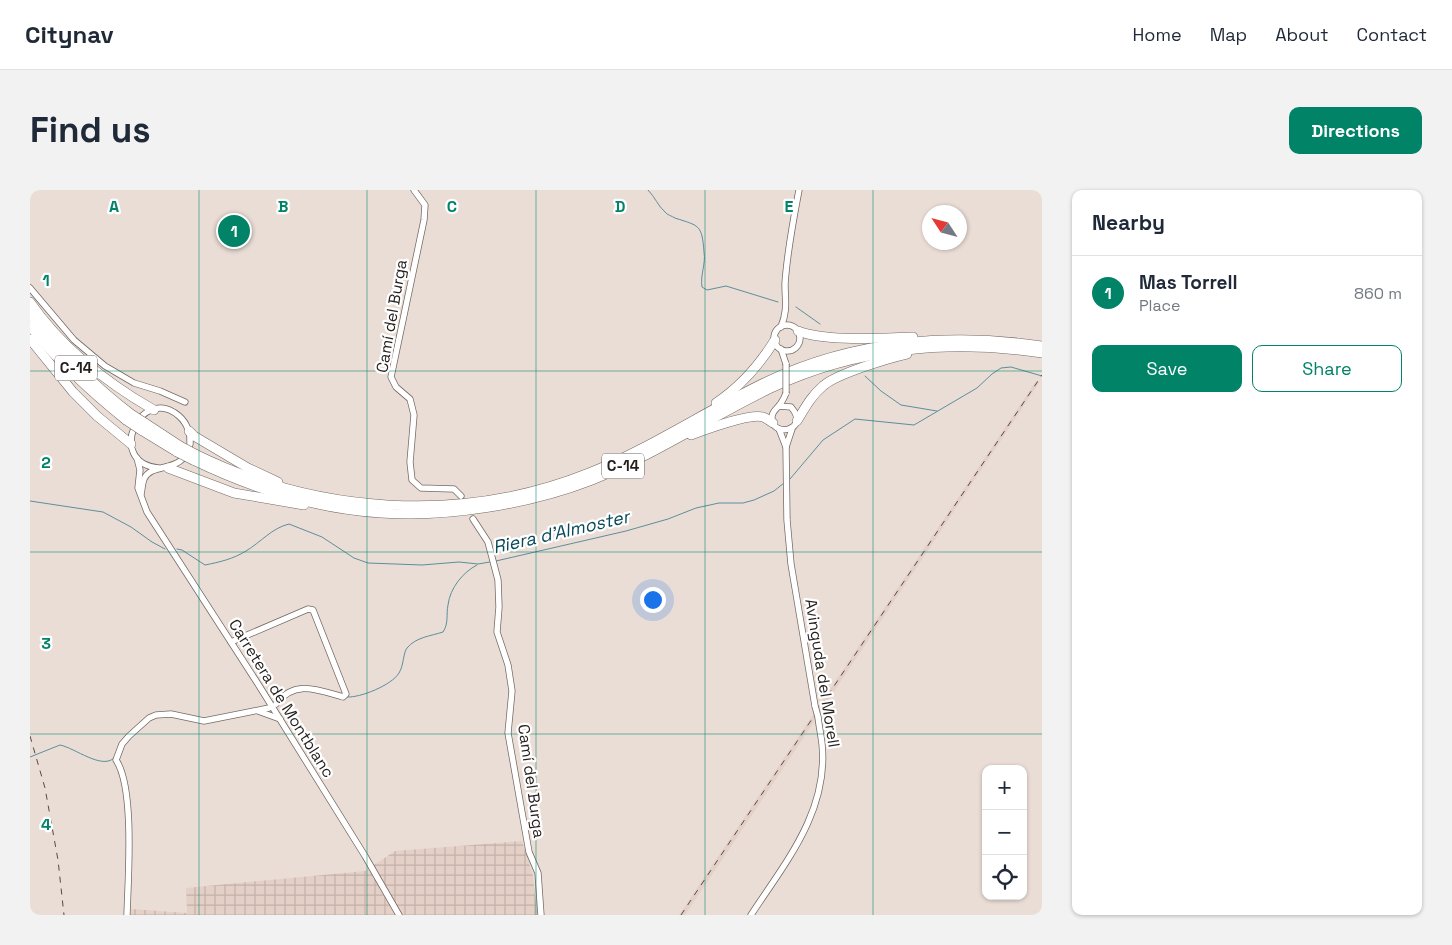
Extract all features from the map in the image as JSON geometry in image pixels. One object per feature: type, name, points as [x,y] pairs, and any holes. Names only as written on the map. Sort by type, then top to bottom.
[{"type":"highway","points":[[30,302],[63,343],[96,373],[154,410]]},
{"type":"highway","name":"C-14","points":[[30,314],[74,366],[128,417]]},
{"type":"highway","name":"C-14","points":[[30,326],[70,372],[95,395],[220,473],[304,501],[381,513],[424,513],[506,504],[548,494],[634,461],[772,388],[806,373],[840,362],[878,353],[934,346],[986,347],[1042,354]]},
{"type":"highway","points":[[796,329],[814,336],[874,338],[932,336],[985,340]]},
{"type":"highway","points":[[30,338],[73,392],[97,416],[131,444]]},
{"type":"highway","points":[[589,477],[718,402],[742,382],[768,352],[775,340]]},
{"type":"highway","name":"C-14","points":[[194,457],[263,482],[306,494],[346,501],[388,506],[423,506],[504,498],[589,477],[768,381],[802,367],[837,356],[876,346],[933,340],[985,340],[1042,346]]},
{"type":"highway","points":[[794,425],[810,399],[824,385],[843,374],[904,355],[934,350],[1042,354]]},
{"type":"highway","points":[[589,477],[635,464],[706,429],[753,417],[763,417],[776,426]]},
{"type":"highway","points":[[189,431],[194,436],[248,468],[279,482],[306,490],[388,506]]},
{"type":"highway","points":[[163,468],[234,493],[346,512],[381,513]]},
{"type":"street","name":"Camí del Burga","points":[[414,190],[425,205],[424,220],[391,377],[396,387],[410,399],[414,415],[410,462],[412,480],[421,488],[454,490],[461,496]]},
{"type":"street","points":[[786,393],[772,417],[776,426],[785,431],[794,425],[797,413],[791,407],[786,393],[786,364],[781,349],[775,340],[776,332],[781,327],[786,314],[785,284],[793,218],[799,190]]},
{"type":"street","points":[[30,288],[74,340],[105,366],[134,383],[160,391],[185,402]]},
{"type":"street","points":[[786,314],[796,329],[799,342],[791,350],[786,364]]},
{"type":"street","points":[[781,327],[787,325],[796,329]]},
{"type":"street","points":[[781,349],[791,350]]},
{"type":"street","points":[[780,406],[791,407]]},
{"type":"street","points":[[163,409],[175,413],[183,420],[189,431],[190,444],[184,456],[174,465],[147,474],[140,496],[138,488],[140,470],[138,458],[131,444],[132,431],[138,420],[148,412],[163,409]]},
{"type":"street","name":"Avinguda del Morell","points":[[751,915],[805,832],[813,813],[820,784],[822,744],[791,564],[786,520],[786,447],[794,425]]},
{"type":"street","name":"Avinguda del Morell","points":[[776,426],[786,447]]},
{"type":"street","points":[[138,458],[147,465],[163,468]]},
{"type":"street","name":"Carretera de Montblanc","points":[[140,496],[152,521],[280,719],[365,856],[399,915]]},
{"type":"street","name":"Camí del Burga","points":[[473,519],[488,542],[498,580],[500,607],[497,632],[508,665],[512,691],[508,733],[528,852],[538,873],[541,915]]},
{"type":"street","points":[[231,642],[308,609],[313,610],[346,694],[342,697],[317,689],[300,688],[286,693],[276,704]]},
{"type":"street","points":[[127,915],[128,810],[123,776],[116,760],[122,744],[133,731],[149,718],[156,715],[171,714],[204,722],[269,708]]},
{"type":"street","points":[[256,710],[280,719]]},
{"type":"shaded area","points":[[1036,381],[1039,383],[756,809],[685,915],[679,915]]},
{"type":"shaded area","points":[[522,841],[533,876],[537,915],[130,915],[131,909],[187,913],[186,888],[365,871],[395,851]]},
{"type":"waterway","points":[[648,190],[667,214],[694,225],[700,231],[704,256],[702,287],[707,290],[726,286],[778,302]]},
{"type":"waterway","points":[[796,307],[820,324]]},
{"type":"waterway","name":"Riera d'Almoster","points":[[790,479],[823,440],[855,419],[914,425],[977,388],[1001,368],[1011,367],[1042,376]]},
{"type":"waterway","points":[[865,376],[881,391],[901,405],[937,411]]},
{"type":"waterway","name":"Riera d'Almoster","points":[[496,561],[626,531],[668,519],[696,508],[719,503],[743,503],[774,491],[784,483]]},
{"type":"waterway","name":"Riera d'Almoster","points":[[30,501],[103,512],[165,549]]},
{"type":"waterway","name":"Riera d'Almoster","points":[[177,549],[182,550],[205,565],[216,563],[241,554],[272,532],[289,524],[322,537],[354,558],[368,563],[422,565],[490,562]]},
{"type":"waterway","points":[[347,697],[367,693],[390,682],[399,673],[406,650],[411,644],[419,639],[443,632],[447,622],[449,599],[454,587],[462,576],[477,565]]},
{"type":"waterway","points":[[30,757],[60,745],[96,760],[109,761],[114,758]]},
{"type":"railway","points":[[681,915],[1042,375]]},
{"type":"railway","points":[[30,736],[45,788],[58,860],[64,915]]},
{"type":"place","name":"Mas Torrell","points":[[234,231]]}]
